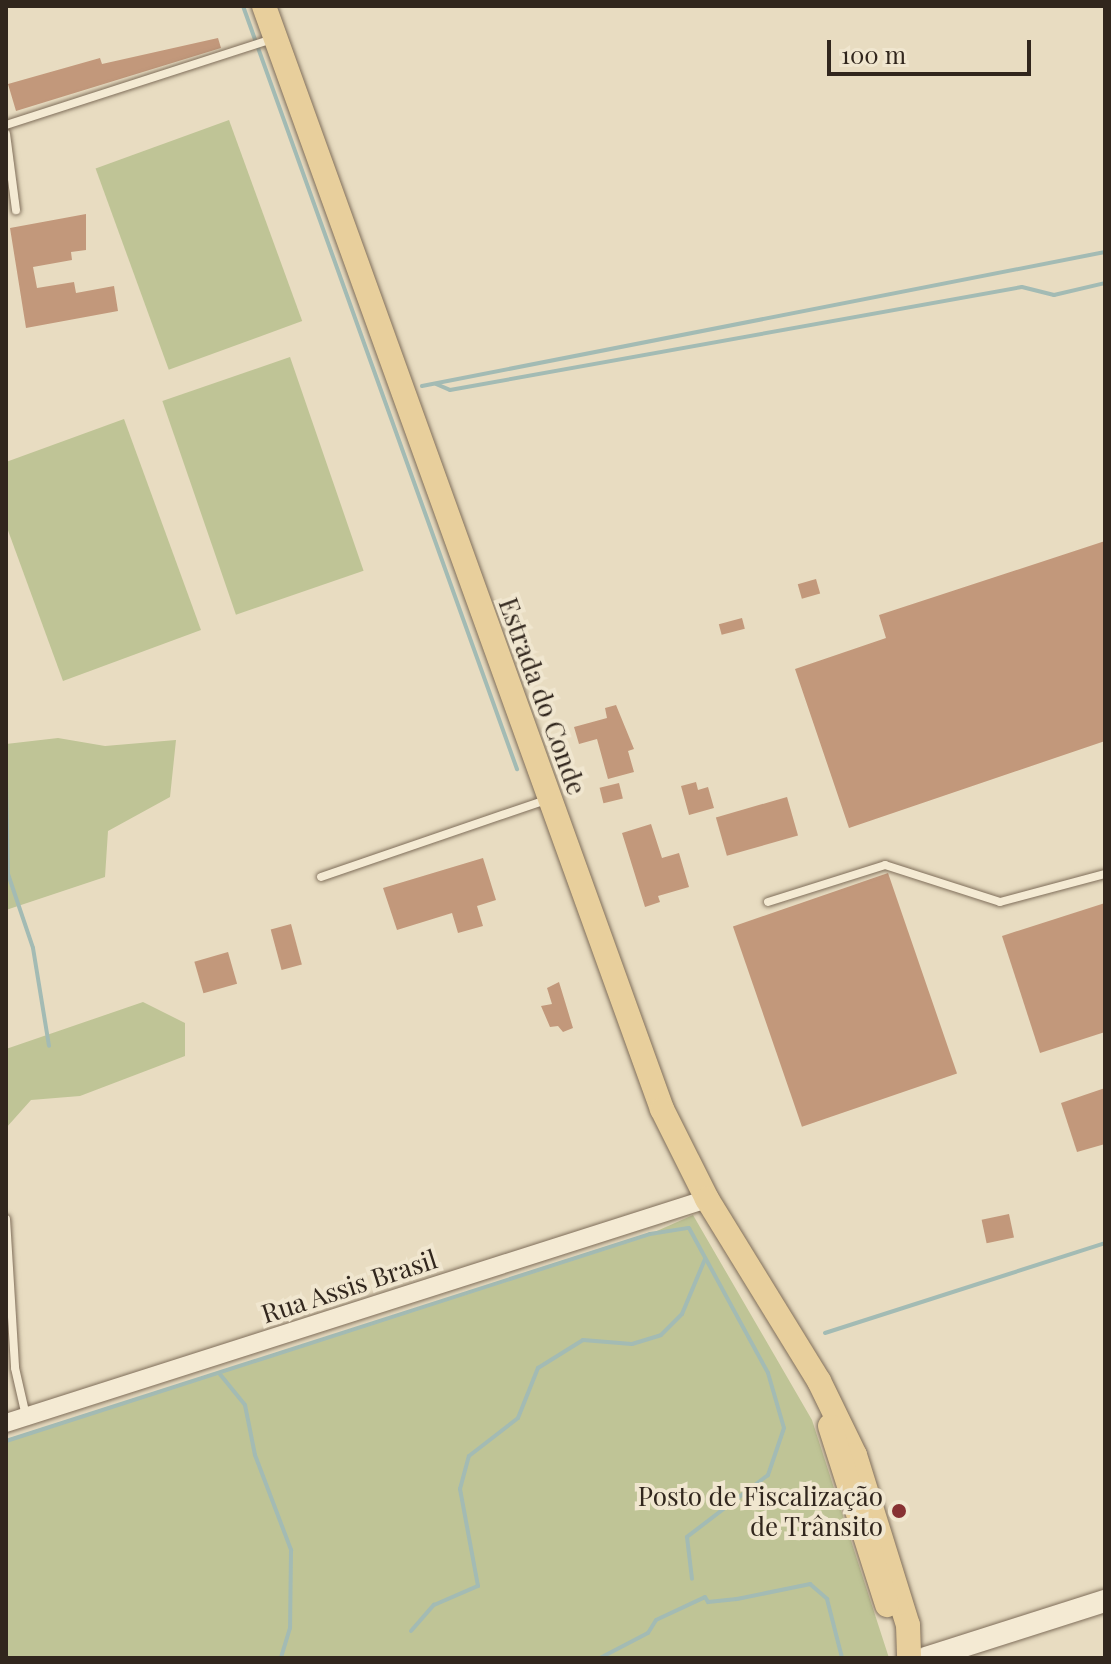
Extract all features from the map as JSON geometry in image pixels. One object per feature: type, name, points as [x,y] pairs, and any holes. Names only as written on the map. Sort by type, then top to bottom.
[{"type":"main road","name":"Estrada do Conde","points":[[264,6],[268,40],[662,1109],[707,1199],[819,1381],[839,1460],[908,1658]]},
{"type":"main road","points":[[926,1658],[1105,1601]]},
{"type":"street","name":"Rua Assis Brasil","points":[[6,1423],[707,1199]]},
{"type":"lane","points":[[6,125],[268,40]]},
{"type":"lane","points":[[6,134],[16,210]]},
{"type":"lane","points":[[321,877],[550,799]]},
{"type":"lane","points":[[768,902],[885,865],[1000,902],[1105,874]]},
{"type":"lane","points":[[6,1219],[10,1369],[27,1417]]},
{"type":"green space","points":[[229,120],[302,321],[169,370],[96,169]]},
{"type":"green space","points":[[290,357],[364,571],[236,615],[162,401]]},
{"type":"green space","points":[[124,419],[201,630],[63,681],[6,525],[6,462]]},
{"type":"green space","points":[[58,738],[105,746],[176,740],[170,797],[108,831],[105,877],[6,910],[6,744]]},
{"type":"green space","points":[[143,1002],[185,1023],[185,1056],[80,1096],[31,1100],[6,1128],[6,1049]]},
{"type":"green space","points":[[693,1215],[812,1420],[889,1658],[6,1658],[6,1441],[650,1234]]},
{"type":"building","points":[[218,38],[221,48],[16,111],[8,84],[100,58],[102,64]]},
{"type":"building","points":[[86,214],[86,250],[71,252],[72,260],[33,267],[37,288],[74,282],[76,293],[114,286],[118,311],[26,328],[10,228]]},
{"type":"building","points":[[1105,541],[1105,741],[849,828],[795,669],[886,638],[879,615]]},
{"type":"building","points":[[816,579],[820,593],[802,599],[798,584]]},
{"type":"building","points":[[742,618],[745,629],[722,635],[719,624]]},
{"type":"building","points":[[616,705],[634,749],[628,751],[634,772],[608,779],[597,739],[579,744],[574,727],[607,718],[605,708]]},
{"type":"building","points":[[696,782],[698,790],[708,787],[714,808],[689,815],[681,786]]},
{"type":"building","points":[[619,783],[623,799],[603,803],[600,788]]},
{"type":"building","points":[[787,797],[798,835],[727,856],[716,817]]},
{"type":"building","points":[[651,824],[662,858],[679,853],[689,887],[658,896],[660,902],[645,907],[622,833]]},
{"type":"building","points":[[483,858],[496,900],[477,906],[483,926],[458,933],[452,913],[397,930],[383,888]]},
{"type":"building","points":[[888,873],[957,1073],[802,1127],[733,926]]},
{"type":"building","points":[[1105,903],[1105,1032],[1040,1053],[1002,936]]},
{"type":"building","points":[[291,924],[302,965],[282,970],[271,929]]},
{"type":"building","points":[[228,952],[237,984],[203,993],[194,962]]},
{"type":"building","points":[[559,982],[573,1028],[563,1032],[558,1026],[550,1027],[541,1006],[552,1004],[547,988]]},
{"type":"building","points":[[1105,1088],[1105,1144],[1077,1152],[1061,1103]]},
{"type":"building","points":[[1009,1214],[1014,1237],[987,1243],[982,1220]]},
{"type":"waterway","points":[[243,6],[517,769]]},
{"type":"waterway","points":[[422,386],[1105,252]]},
{"type":"waterway","points":[[436,384],[450,390],[1022,287],[1054,295],[1105,283]]},
{"type":"waterway","points":[[6,782],[8,874],[33,948],[49,1046]]},
{"type":"waterway","points":[[6,1441],[650,1234],[689,1228],[768,1373],[784,1428],[768,1475],[687,1537],[692,1579]]},
{"type":"waterway","points":[[825,1333],[1105,1243]]},
{"type":"waterway","points":[[411,1631],[434,1605],[478,1586],[460,1489],[469,1456],[518,1418],[538,1368],[583,1340],[632,1344],[661,1335],[682,1314],[705,1259]]},
{"type":"waterway","points":[[219,1373],[245,1405],[255,1455],[291,1550],[290,1628],[281,1658]]},
{"type":"waterway","points":[[600,1658],[648,1633],[656,1620],[705,1597],[708,1602],[737,1599],[810,1584],[827,1599],[842,1658]]},
{"type":"place","name":"Posto de Fiscalização de Trânsito","points":[[899,1511]]}]
